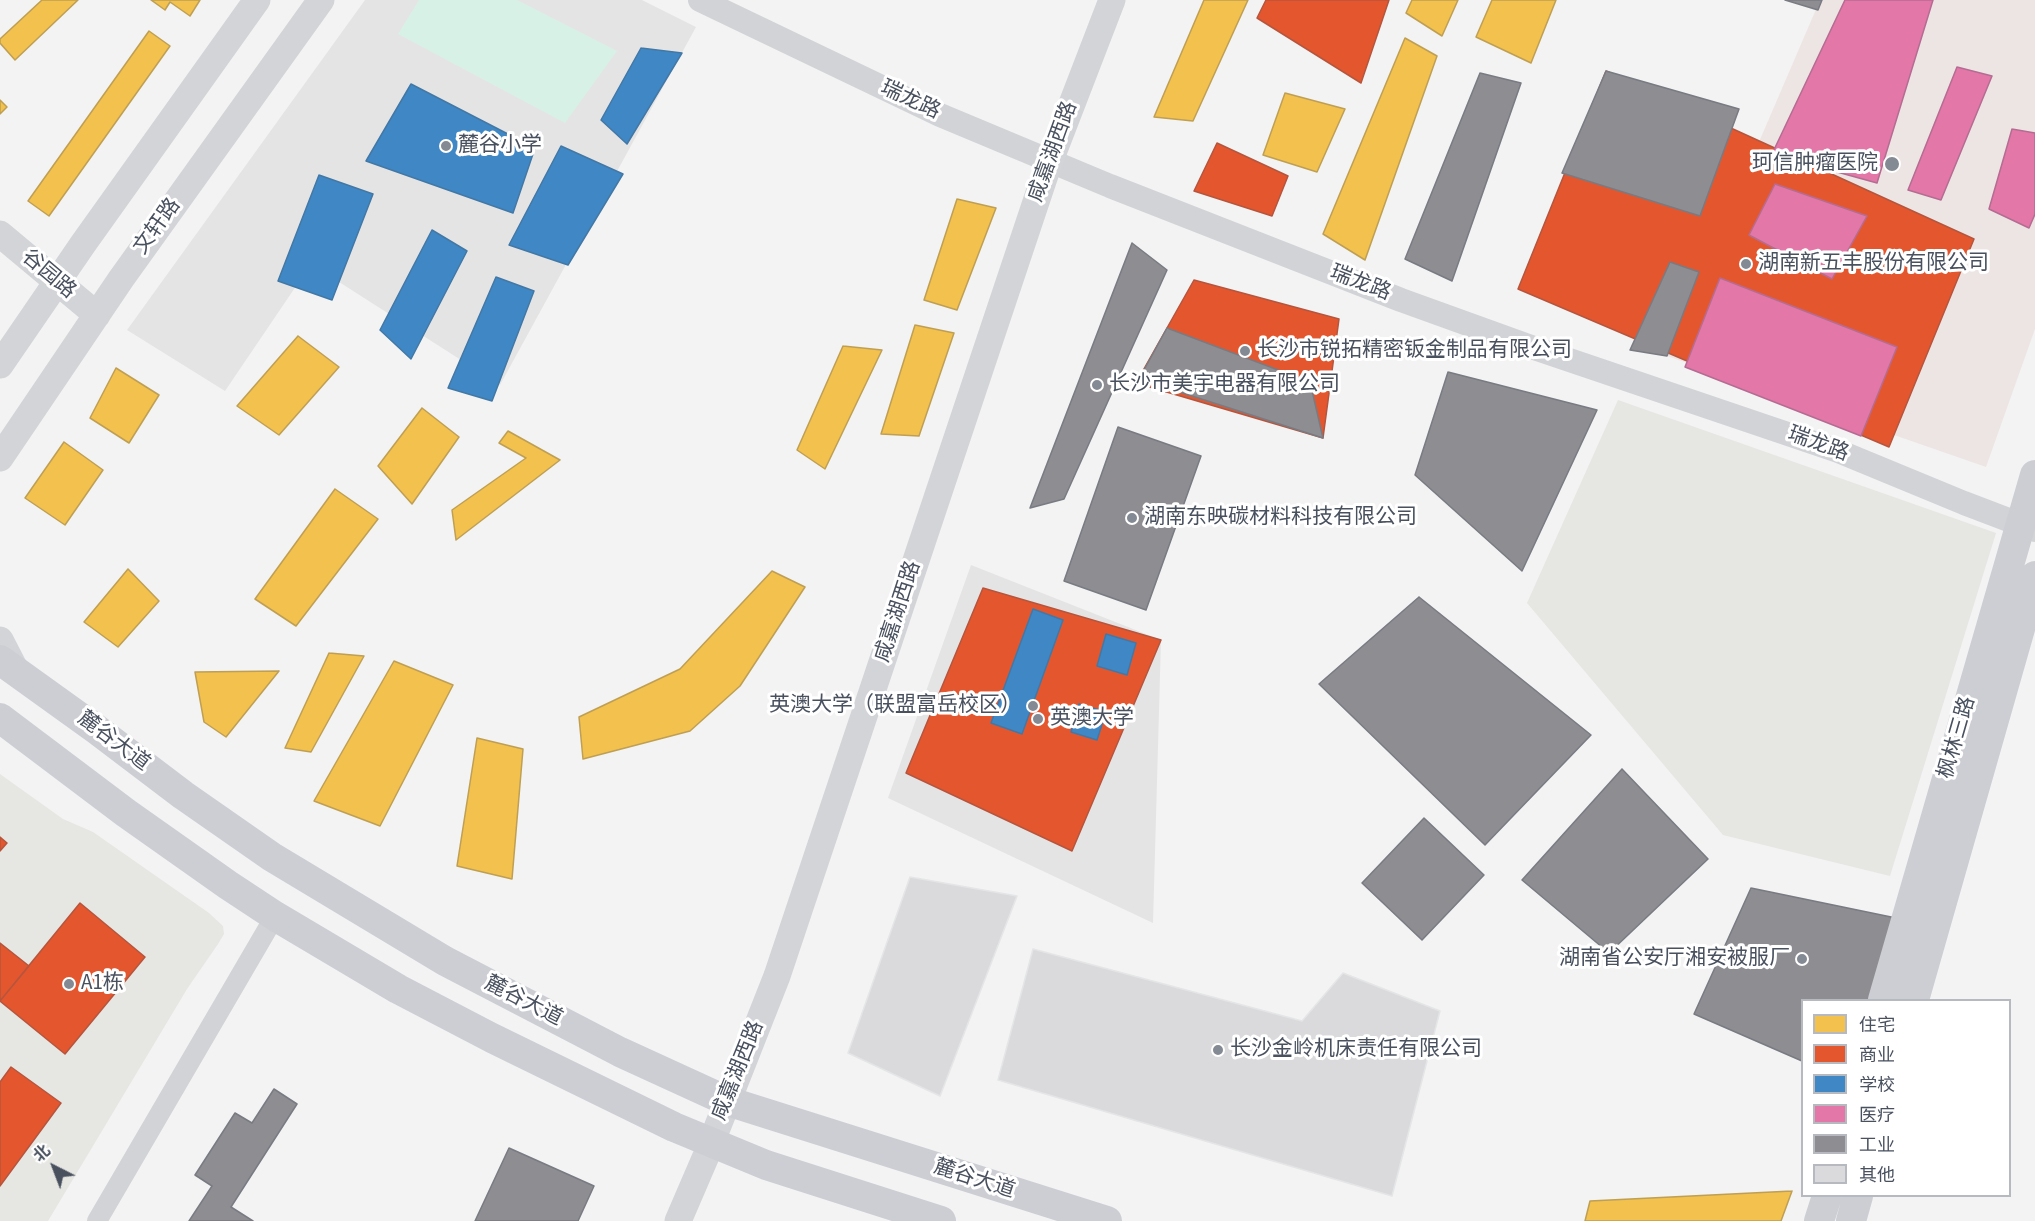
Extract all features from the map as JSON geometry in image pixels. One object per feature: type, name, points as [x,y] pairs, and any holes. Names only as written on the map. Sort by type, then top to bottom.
[{"type":"main road","points":[[0,365],[257,0]]},
{"type":"main road","name":"文轩路","points":[[2,456],[128,270],[321,0]]},
{"type":"main road","name":"咸嘉湖西路","points":[[698,1221],[719,1146],[736,1104],[794,982],[1112,0]]},
{"type":"main road","name":"咸嘉湖西路","points":[[1061,158],[1131,0]]},
{"type":"main road","name":"谷园路","points":[[0,234],[52,290],[92,323]]},
{"type":"main road","name":"谷园路","points":[[0,258],[52,290]]},
{"type":"main road","name":"枫林三路","points":[[1883,999],[2029,521],[2035,475]]},
{"type":"main road","name":"枫林三路","points":[[1914,999],[2035,576]]},
{"type":"main road","points":[[0,640],[8,666]]},
{"type":"main road","name":"麓谷大道","points":[[8,666],[272,857],[465,972],[620,1052],[736,1104],[1107,1221]]},
{"type":"main road","points":[[0,718],[126,813],[228,885],[275,916],[398,989],[674,1127],[766,1165],[941,1221]]},
{"type":"main road","name":"咸嘉湖西路","points":[[678,1221],[719,1146]]},
{"type":"main road","points":[[1819,1221],[1827,1197]]},
{"type":"main road","points":[[1851,1221],[1858,1197]]},
{"type":"street","name":"瑞龙路","points":[[700,0],[940,115],[1061,158],[1406,290],[1840,440],[1969,493],[2029,521]]},
{"type":"street","name":"瑞龙路","points":[[725,0],[1061,158]]},
{"type":"street","points":[[98,1221],[275,916]]},
{"type":"shaded area","name":"麓谷小学","points":[[365,0],[642,0],[696,27],[500,385],[311,264],[225,391],[127,330]]},
{"type":"shaded area","name":"珂信肿瘤医院","points":[[1820,0],[2035,0],[2035,329],[1986,467],[1667,356]]},
{"type":"shaded area","points":[[1618,400],[1996,533],[1890,876],[1723,835],[1527,603]]},
{"type":"shaded area","name":"英澳大学","points":[[971,565],[1161,640],[1153,923],[888,798]]},
{"type":"shaded area","points":[[0,774],[63,819],[93,832],[209,913],[223,926],[224,934],[187,989],[48,1221],[0,1221]]},
{"type":"green space","points":[[419,0],[517,0],[617,51],[565,123],[398,34]]},
{"type":"building: 住宅","points":[[42,0],[78,0],[15,60],[0,43],[0,39]]},
{"type":"building: 住宅","points":[[151,0],[200,0],[190,16],[170,2],[165,10]]},
{"type":"building: 住宅","points":[[1204,0],[1248,0],[1193,121],[1154,117]]},
{"type":"building: 住宅","points":[[1412,0],[1458,0],[1442,36],[1406,13]]},
{"type":"building: 住宅","points":[[1492,0],[1556,0],[1531,63],[1476,37]]},
{"type":"building: 住宅","points":[[149,31],[170,46],[49,216],[28,201]]},
{"type":"building: 住宅","points":[[1405,38],[1437,56],[1365,260],[1323,234]]},
{"type":"building: 住宅","points":[[1285,93],[1345,109],[1317,172],[1263,155]]},
{"type":"building: 住宅","points":[[0,100],[7,107],[0,114]]},
{"type":"building: 住宅","points":[[957,199],[996,208],[957,310],[924,300]]},
{"type":"building: 住宅","points":[[915,325],[954,333],[919,436],[881,434]]},
{"type":"building: 住宅","points":[[298,336],[339,367],[279,435],[237,406]]},
{"type":"building: 住宅","points":[[843,346],[882,350],[825,469],[797,450]]},
{"type":"building: 住宅","points":[[116,368],[159,395],[129,443],[90,418]]},
{"type":"building: 住宅","points":[[422,408],[459,437],[412,504],[378,466]]},
{"type":"building: 住宅","points":[[508,431],[560,460],[456,540],[452,510],[526,458],[499,443]]},
{"type":"building: 住宅","points":[[64,442],[103,470],[65,525],[25,498]]},
{"type":"building: 住宅","points":[[335,489],[378,519],[296,626],[255,599]]},
{"type":"building: 住宅","points":[[128,569],[159,601],[118,647],[84,622]]},
{"type":"building: 住宅","points":[[772,571],[805,587],[740,686],[690,731],[583,759],[579,717],[680,669]]},
{"type":"building: 住宅","points":[[329,653],[364,656],[311,752],[285,748]]},
{"type":"building: 住宅","points":[[394,661],[453,685],[380,826],[314,801]]},
{"type":"building: 住宅","points":[[279,671],[226,737],[204,722],[195,672]]},
{"type":"building: 住宅","points":[[477,738],[523,749],[512,879],[457,866]]},
{"type":"building: 住宅","points":[[1792,1191],[1781,1221],[1585,1221],[1590,1201]]},
{"type":"building: 商业","points":[[1266,0],[1389,0],[1361,83],[1257,18]]},
{"type":"building: 商业","name":"湖南新五丰股份有限公司","points":[[1606,71],[1974,239],[1889,447],[1518,289]]},
{"type":"building: 商业","points":[[1217,143],[1288,176],[1272,216],[1194,191]]},
{"type":"building: 商业","name":"长沙市锐拓精密钣金制品有限公司","points":[[1194,280],[1339,319],[1323,438],[1136,383]]},
{"type":"building: 商业","name":"英澳大学","points":[[983,588],[1161,640],[1072,851],[906,773]]},
{"type":"building: 商业","points":[[0,837],[7,843],[0,851]]},
{"type":"building: 商业","name":"A1栋","points":[[80,903],[145,957],[65,1054],[0,1001]]},
{"type":"building: 商业","points":[[0,943],[29,966],[0,1001]]},
{"type":"building: 商业","points":[[11,1067],[61,1103],[0,1186],[0,1082]]},
{"type":"building: 学校","points":[[641,48],[682,53],[627,144],[601,120]]},
{"type":"building: 学校","points":[[411,84],[535,148],[513,213],[366,161]]},
{"type":"building: 学校","points":[[561,146],[623,174],[568,265],[509,245]]},
{"type":"building: 学校","points":[[319,175],[373,194],[332,300],[278,281]]},
{"type":"building: 学校","points":[[432,230],[467,251],[411,359],[380,330]]},
{"type":"building: 学校","points":[[496,277],[534,291],[492,401],[448,388]]},
{"type":"building: 学校","points":[[1033,609],[1063,620],[1022,734],[991,723]]},
{"type":"building: 学校","points":[[1106,634],[1136,643],[1127,675],[1097,666]]},
{"type":"building: 学校","points":[[1079,704],[1106,712],[1097,740],[1071,732]]},
{"type":"building: 医疗","name":"珂信肿瘤医院","points":[[1845,0],[1933,0],[1877,183],[1772,154]]},
{"type":"building: 医疗","points":[[1957,67],[1992,76],[1941,200],[1908,190]]},
{"type":"building: 医疗","points":[[2012,129],[2035,133],[2035,214],[2029,228],[1989,209]]},
{"type":"building: 医疗","points":[[1775,184],[1867,216],[1832,279],[1749,235]]},
{"type":"building: 医疗","points":[[1720,278],[1897,347],[1861,436],[1685,367]]},
{"type":"building: 工业","points":[[1785,0],[1822,0],[1818,10]]},
{"type":"building: 工业","points":[[1606,71],[1739,109],[1700,216],[1562,173]]},
{"type":"building: 工业","points":[[1480,73],[1521,83],[1452,281],[1405,259]]},
{"type":"building: 工业","name":"长沙市美宇电器有限公司","points":[[1132,243],[1167,270],[1064,499],[1030,508]]},
{"type":"building: 工业","points":[[1670,262],[1699,272],[1667,356],[1630,350]]},
{"type":"building: 工业","points":[[1167,328],[1310,382],[1323,438],[1139,379]]},
{"type":"building: 工业","points":[[1448,372],[1597,410],[1522,571],[1415,475]]},
{"type":"building: 工业","name":"湖南东映碳材料科技有限公司","points":[[1118,427],[1201,456],[1146,610],[1064,581]]},
{"type":"building: 工业","points":[[1419,597],[1591,735],[1485,845],[1319,684]]},
{"type":"building: 工业","points":[[1622,769],[1708,859],[1609,953],[1522,880]]},
{"type":"building: 工业","points":[[1424,818],[1484,875],[1422,940],[1362,883]]},
{"type":"building: 工业","name":"湖南省公安厅湘安被服厂","points":[[1751,888],[1896,918],[1874,999],[1801,999],[1801,1061],[1694,1014]]},
{"type":"building: 工业","points":[[274,1089],[297,1104],[231,1207],[253,1221],[189,1221],[212,1186],[195,1175],[235,1113],[252,1123]]},
{"type":"building: 工业","points":[[509,1148],[594,1186],[578,1221],[475,1221]]},
{"type":"building: 其他","points":[[910,877],[1017,896],[940,1096],[848,1053]]},
{"type":"building: 其他","name":"长沙金岭机床责任有限公司","points":[[1033,949],[1302,1021],[1343,973],[1440,1011],[1392,1196],[998,1080]]},
{"type":"place","name":"麓谷小学","points":[[446,146]]},
{"type":"place","name":"珂信肿瘤医院","points":[[1892,164]]},
{"type":"place","name":"湖南新五丰股份有限公司","points":[[1746,264]]},
{"type":"place","name":"长沙市锐拓精密钣金制品有限公司","points":[[1245,351]]},
{"type":"place","name":"长沙市美宇电器有限公司","points":[[1097,385]]},
{"type":"place","name":"湖南东映碳材料科技有限公司","points":[[1132,518]]},
{"type":"place","name":"英澳大学（联盟富岳校区）","points":[[1033,706]]},
{"type":"place","name":"英澳大学","points":[[1038,719]]},
{"type":"place","name":"湖南省公安厅湘安被服厂","points":[[1802,959]]},
{"type":"place","name":"A1栋","points":[[69,984]]},
{"type":"place","name":"长沙金岭机床责任有限公司","points":[[1218,1050]]}]
